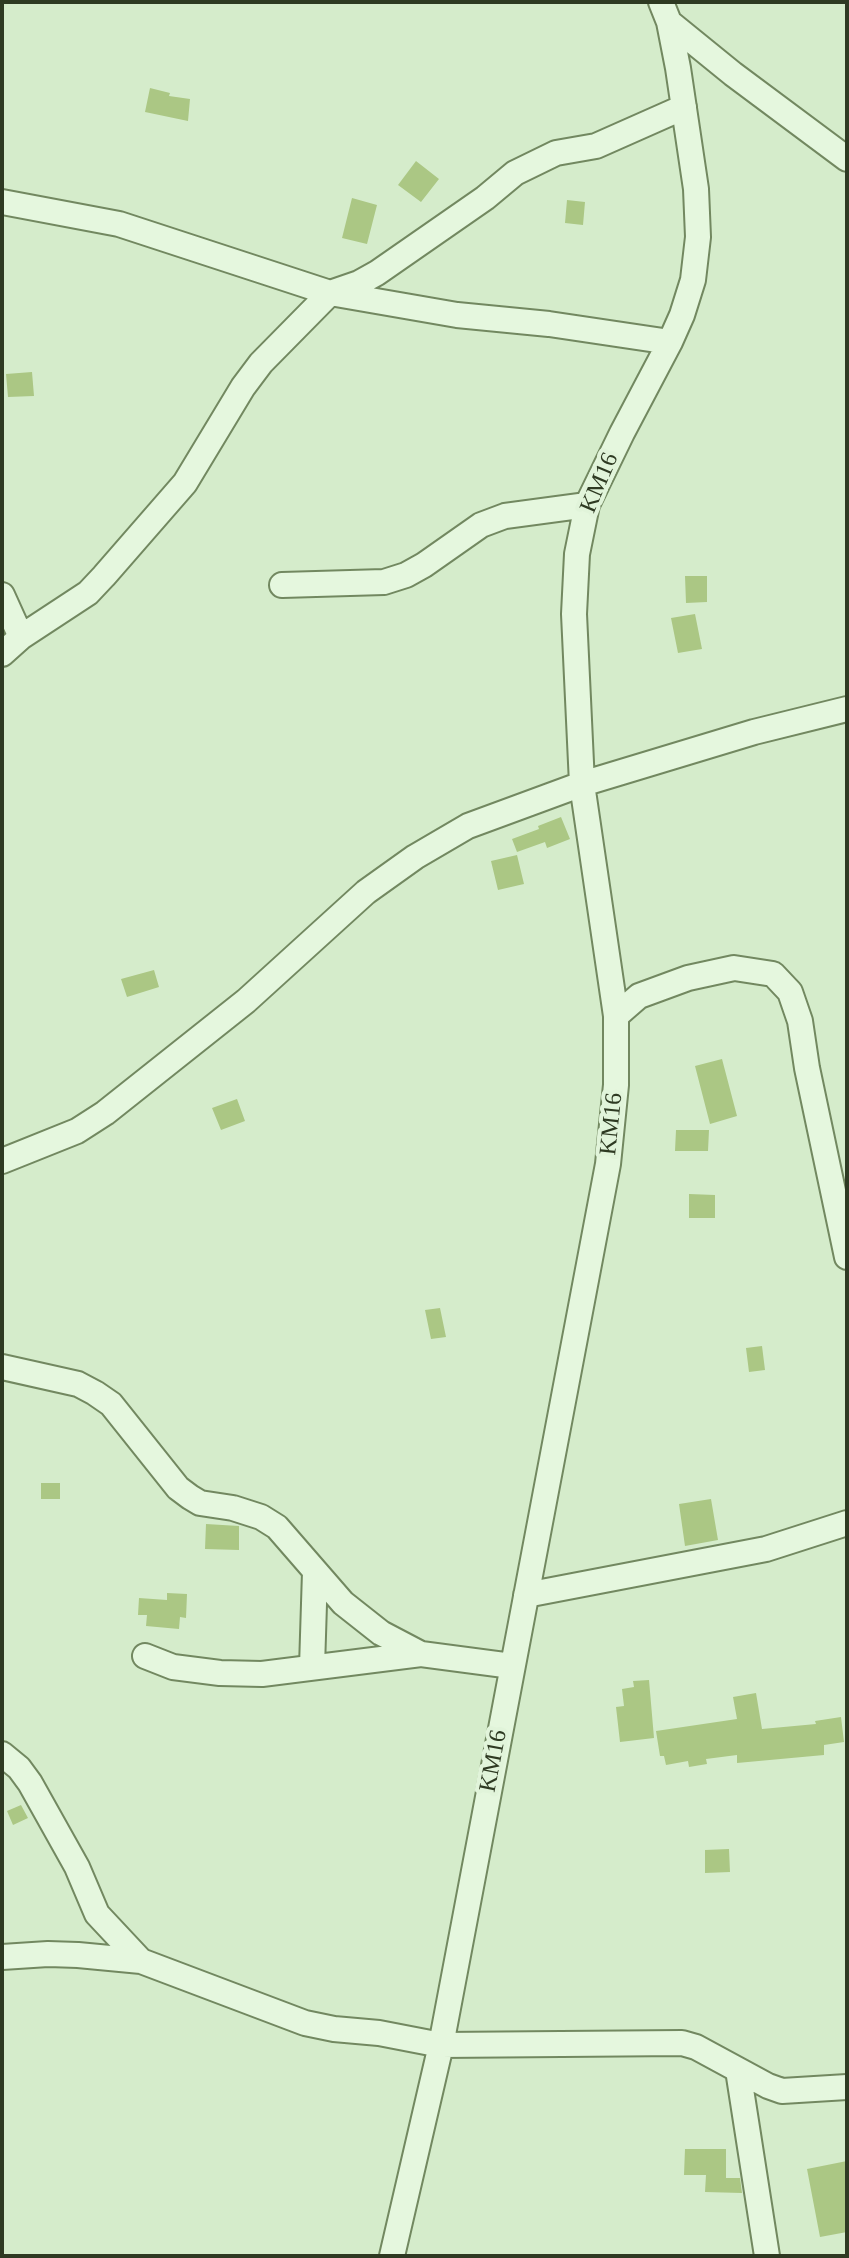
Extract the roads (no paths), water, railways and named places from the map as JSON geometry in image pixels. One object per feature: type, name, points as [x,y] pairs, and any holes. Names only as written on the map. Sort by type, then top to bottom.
[{"type":"street","name":"KM16","points":[[392,2256],[441,2045],[608,1164],[616,1085],[616,1016],[582,784],[574,614],[577,554],[587,505],[670,342],[693,280],[698,237],[696,189],[665,12]]},
{"type":"street","points":[[665,12],[733,74],[847,159]]},
{"type":"street","points":[[2,654],[21,637],[88,593],[115,564],[185,483],[261,363],[330,293],[377,273],[526,167],[556,153],[596,146],[684,107]]},
{"type":"street","points":[[2,202],[119,224],[330,293],[457,315],[549,324],[670,342]]},
{"type":"street","points":[[282,585],[384,582],[424,565],[481,525],[505,516],[587,505]]},
{"type":"street","points":[[2,595],[21,637]]},
{"type":"street","points":[[2,1161],[77,1131],[105,1113],[246,1001],[366,892],[415,857],[468,826],[582,784],[754,732],[847,709]]},
{"type":"street","points":[[616,1016],[639,996],[688,978],[734,968],[773,974],[790,992],[800,1021],[847,1257]]},
{"type":"street","points":[[2,1367],[78,1384],[95,1393],[111,1404],[178,1488],[200,1503],[233,1508],[269,1522],[286,1536],[343,1603],[381,1633],[421,1654]]},
{"type":"street","points":[[526,1595],[766,1549],[847,1523]]},
{"type":"street","points":[[312,1667],[315,1572]]},
{"type":"street","points":[[145,1656],[173,1667],[220,1673],[262,1674],[421,1654],[512,1666]]},
{"type":"street","points":[[2,1754],[19,1768],[30,1783],[77,1867],[97,1914],[141,1961]]},
{"type":"street","points":[[2,1957],[48,1954],[141,1961],[305,2023],[334,2029],[379,2033],[441,2045],[682,2043],[696,2047],[782,2091],[847,2087]]},
{"type":"street","points":[[738,2070],[767,2256]]}]
